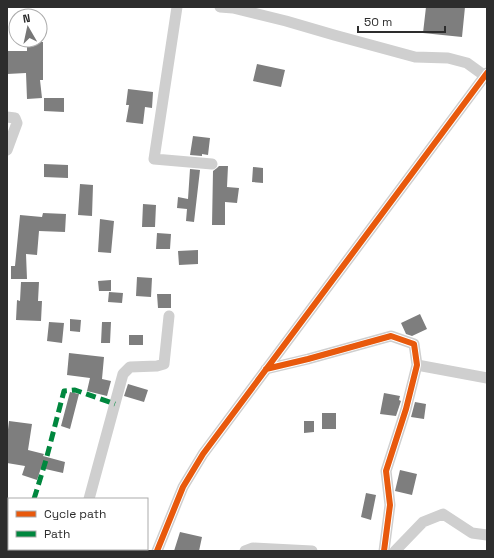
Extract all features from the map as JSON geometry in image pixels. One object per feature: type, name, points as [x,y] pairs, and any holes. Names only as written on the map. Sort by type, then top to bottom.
[{"type":"street","points":[[177,7],[154,159],[212,164]]},
{"type":"street","points":[[157,551],[183,487],[203,454],[486,75],[467,63],[448,58],[414,56],[334,36],[286,21],[233,8],[220,7]]},
{"type":"street","points":[[7,117],[15,118],[17,123],[7,150]]},
{"type":"street","points":[[89,498],[123,374],[130,367],[157,366],[164,364],[169,316]]},
{"type":"street","points":[[266,369],[391,336],[414,344],[417,365],[406,409],[386,471],[390,505],[384,551]]},
{"type":"street","points":[[417,365],[487,378]]},
{"type":"street","points":[[395,551],[423,522],[443,514],[472,533],[487,535]]},
{"type":"street","points":[[245,551],[253,548],[312,551]]},
{"type":"building","points":[[426,7],[465,7],[462,37],[423,33]]},
{"type":"building","points":[[27,48],[43,48],[43,80],[40,80],[42,98],[27,99],[26,73],[7,74],[7,51],[27,51]]},
{"type":"building","points":[[257,64],[285,70],[281,87],[253,81]]},
{"type":"building","points":[[128,89],[153,92],[152,108],[145,107],[143,124],[126,122],[129,105],[126,105]]},
{"type":"building","points":[[44,98],[64,98],[64,112],[44,111]]},
{"type":"building","points":[[193,136],[210,138],[208,155],[190,155]]},
{"type":"building","points":[[44,164],[68,165],[68,178],[44,177]]},
{"type":"building","points":[[219,166],[228,166],[227,187],[239,188],[237,203],[225,202],[225,225],[212,225],[213,171]]},
{"type":"building","points":[[253,167],[263,168],[263,183],[252,182]]},
{"type":"building","points":[[190,169],[200,170],[194,222],[186,221],[187,209],[177,208],[178,197],[188,199]]},
{"type":"building","points":[[80,184],[93,185],[92,216],[78,215]]},
{"type":"building","points":[[143,204],[156,205],[155,227],[142,227]]},
{"type":"building","points":[[43,213],[66,214],[65,232],[39,231],[37,255],[26,254],[27,279],[11,279],[11,266],[15,266],[20,215],[42,217]]},
{"type":"building","points":[[100,219],[114,221],[111,253],[98,252]]},
{"type":"building","points":[[157,233],[171,234],[170,249],[156,249]]},
{"type":"building","points":[[198,250],[198,264],[179,265],[178,251]]},
{"type":"building","points":[[137,277],[152,278],[151,297],[136,296]]},
{"type":"building","points":[[111,280],[111,291],[99,291],[98,281]]},
{"type":"building","points":[[21,282],[39,282],[38,301],[42,301],[41,321],[16,320],[17,300],[20,301]]},
{"type":"building","points":[[109,292],[123,293],[122,303],[108,302]]},
{"type":"building","points":[[157,294],[171,294],[171,308],[158,308]]},
{"type":"building","points":[[420,314],[427,329],[412,336],[406,334],[401,323]]},
{"type":"building","points":[[70,319],[81,320],[80,332],[70,331]]},
{"type":"building","points":[[49,322],[64,323],[62,343],[47,341]]},
{"type":"building","points":[[102,322],[111,322],[110,343],[101,343]]},
{"type":"building","points":[[129,335],[143,335],[143,345],[129,345]]},
{"type":"building","points":[[69,353],[104,357],[102,379],[111,381],[107,396],[87,391],[90,378],[67,375]]},
{"type":"building","points":[[128,384],[148,390],[144,402],[124,396]]},
{"type":"building","points":[[70,392],[79,394],[70,429],[61,426]]},
{"type":"building","points":[[384,393],[400,396],[399,400],[401,401],[396,416],[380,414]]},
{"type":"building","points":[[415,402],[426,404],[424,419],[411,417]]},
{"type":"building","points":[[322,413],[336,413],[336,429],[322,429]]},
{"type":"building","points":[[9,421],[32,424],[28,450],[65,462],[63,473],[41,468],[37,480],[22,475],[25,466],[7,463]]},
{"type":"building","points":[[304,421],[314,421],[314,432],[304,433]]},
{"type":"building","points":[[400,470],[417,474],[412,495],[395,491]]},
{"type":"building","points":[[366,493],[376,495],[371,520],[361,517]]},
{"type":"building","points":[[180,532],[202,537],[199,551],[174,551]]},
{"type":"marked path","points":[[34,498],[64,391],[75,390],[115,404]]},
{"type":"cycle path","points":[[157,551],[183,487],[203,454],[487,73]]},
{"type":"cycle path","points":[[266,369],[391,336],[414,344],[417,365],[406,409],[386,471],[390,505],[384,551]]}]
